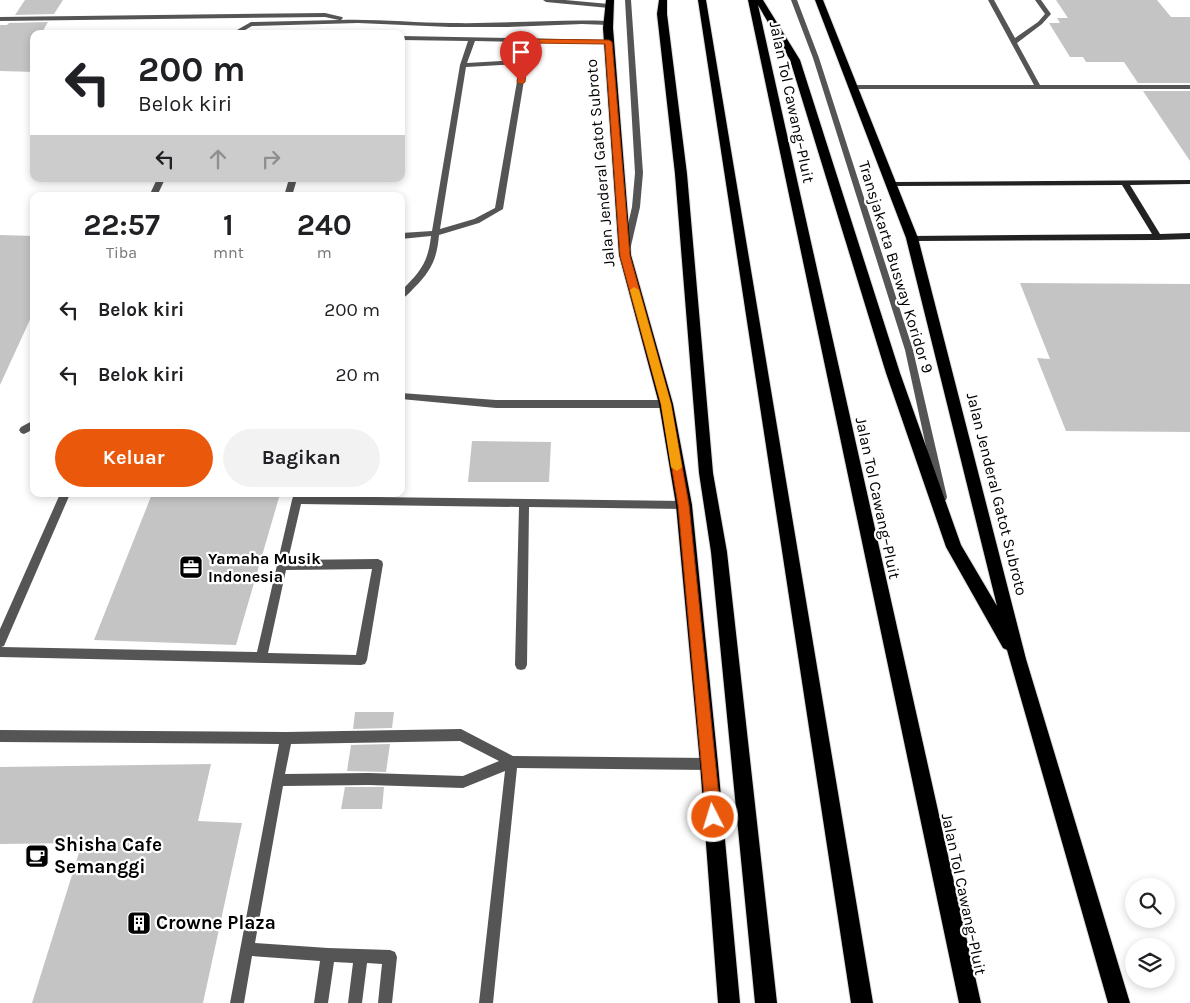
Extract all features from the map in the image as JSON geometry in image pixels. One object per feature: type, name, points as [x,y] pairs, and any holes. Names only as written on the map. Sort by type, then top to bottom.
[{"type":"highway","points":[[663,0],[662,14],[681,174],[706,473],[719,552],[766,1003]]},
{"type":"highway","points":[[702,0],[862,1003]]},
{"type":"highway","name":"Jalan Tol Cawang–Pluit","points":[[752,0],[970,1003]]},
{"type":"highway","points":[[759,0],[795,60],[892,373],[954,548],[1018,659]]},
{"type":"highway","name":"Jalan Jenderal Gatot Subroto","points":[[819,0],[912,238],[1018,659],[1119,1003]]},
{"type":"highway","name":"Jalan Jenderal Gatot Subroto","points":[[609,3],[609,42],[625,256],[666,404],[684,505],[692,613],[709,764],[729,1003]]},
{"type":"main road","points":[[892,184],[1190,182]]},
{"type":"main road","points":[[1125,183],[1158,237]]},
{"type":"main road","points":[[912,238],[1190,236]]},
{"type":"lane","points":[[546,0],[609,3]]},
{"type":"lane","points":[[625,256],[634,215],[639,173],[628,0]]},
{"type":"lane","name":"Transjakarta Busway Koridor 9","points":[[794,0],[816,58],[908,350],[954,548]]},
{"type":"lane","points":[[991,0],[1038,87]]},
{"type":"lane","points":[[1014,42],[1040,23],[1048,14],[1038,0]]},
{"type":"lane","points":[[0,19],[325,16],[358,21]]},
{"type":"lane","points":[[240,30],[251,24],[358,21],[508,26],[582,22],[608,23]]},
{"type":"lane","points":[[405,38],[609,42]]},
{"type":"lane","points":[[405,292],[428,269],[433,256],[463,65],[472,40]]},
{"type":"lane","points":[[405,236],[435,234],[458,228],[483,220],[499,210],[526,41]]},
{"type":"lane","points":[[463,65],[524,62]]},
{"type":"lane","points":[[853,87],[1190,87]]},
{"type":"lane","points":[[405,396],[496,404],[666,404]]},
{"type":"lane","points":[[24,430],[30,426]]},
{"type":"lane","points":[[0,642],[64,497]]},
{"type":"lane","points":[[261,658],[297,500],[684,505]]},
{"type":"lane","points":[[521,665],[524,502]]},
{"type":"lane","points":[[0,652],[361,660],[378,564],[282,565]]},
{"type":"lane","points":[[0,736],[286,738],[461,735],[512,762]]},
{"type":"lane","points":[[237,1003],[286,738]]},
{"type":"lane","points":[[278,780],[369,779],[463,782],[512,762],[709,764]]},
{"type":"lane","points":[[486,1003],[512,762]]},
{"type":"lane","points":[[247,949],[390,957],[385,1003]]},
{"type":"lane","points":[[321,1003],[328,955]]},
{"type":"lane","points":[[355,1003],[361,956]]},
{"type":"building","points":[[25,0],[63,0],[54,14],[15,15]]},
{"type":"building","points":[[1056,0],[1157,0],[1171,17],[1190,17],[1190,83],[1138,83],[1124,62],[1086,62],[1083,57],[1070,57],[1049,23],[1060,23],[1057,18],[1068,18]]},
{"type":"building","points":[[48,22],[43,30],[30,30],[30,72],[0,71],[0,25],[7,25],[9,23]]},
{"type":"building","points":[[1143,91],[1190,91],[1190,161]]},
{"type":"building","points":[[0,235],[30,236],[30,320],[0,385]]},
{"type":"building","points":[[1020,283],[1190,284],[1190,432],[1066,431],[1037,358],[1050,359]]},
{"type":"building","points":[[472,441],[551,442],[549,482],[468,482]]},
{"type":"building","name":"Yamaha Musik Indonesia","points":[[151,497],[279,497],[236,645],[94,640]]},
{"type":"building","points":[[355,712],[394,712],[392,728],[353,729]]},
{"type":"building","points":[[390,744],[386,772],[347,771],[351,745]]},
{"type":"building","name":"Crowne Plaza","points":[[211,764],[198,821],[242,823],[203,1003],[32,1003],[82,843],[0,844],[0,767]]},
{"type":"building","points":[[345,787],[384,787],[382,809],[341,809]]},
{"type":"slow traffic","points":[[634,290],[666,404],[677,467]]},
{"type":"place","name":"Yamaha Musik Indonesia","points":[[191,567]]},
{"type":"place","name":"Shisha Cafe Semanggi","points":[[37,856]]},
{"type":"place","name":"Crowne Plaza","points":[[139,923]]},
{"type":"route","points":[[521,82],[526,41],[609,42],[625,256],[666,404],[684,505],[692,613],[713,817]]}]
